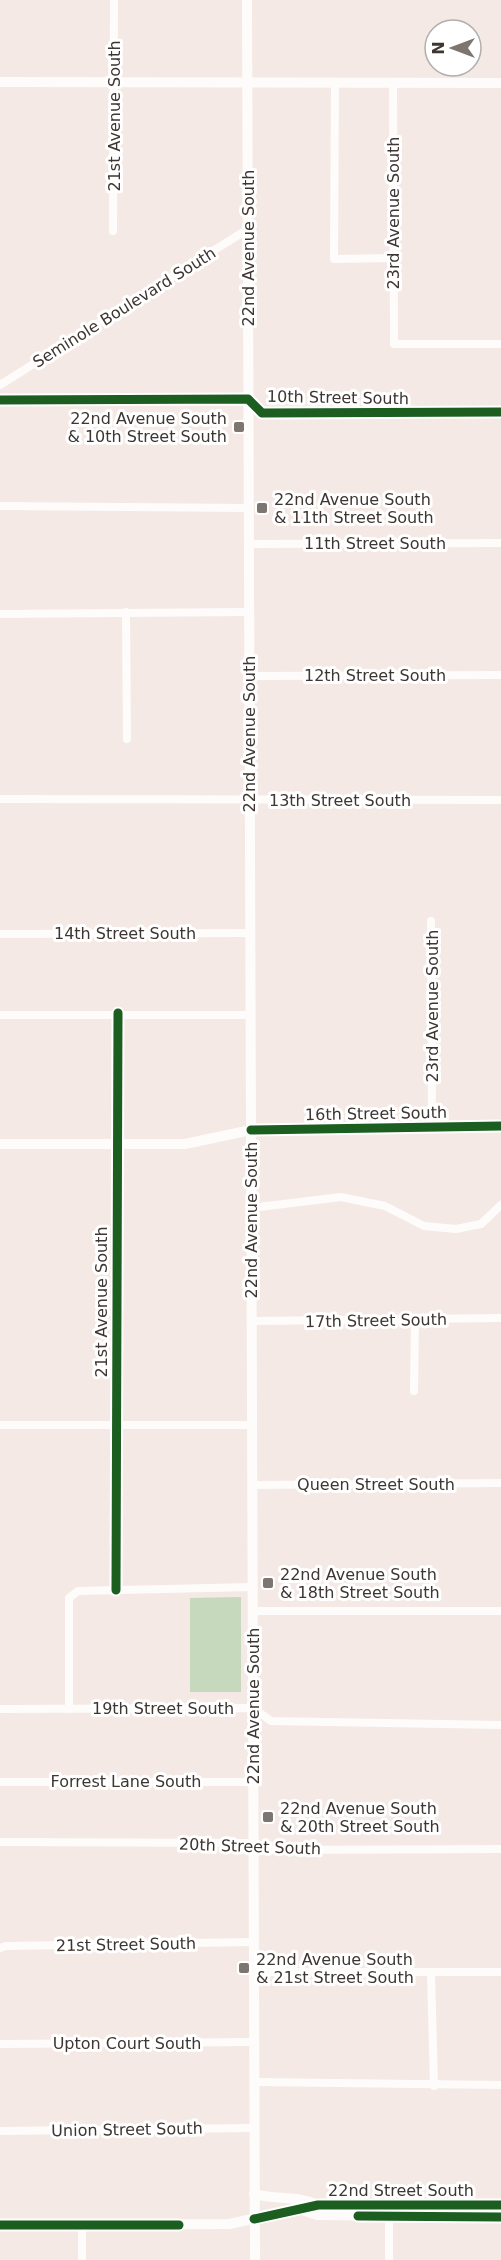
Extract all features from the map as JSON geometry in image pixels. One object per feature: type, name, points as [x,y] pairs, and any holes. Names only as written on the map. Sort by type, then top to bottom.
[{"type":"main road","name":"22nd Avenue South","points":[[247,0],[255,2260]]},
{"type":"main road","points":[[0,82],[501,83]]},
{"type":"main road","name":"16th Street South","points":[[0,1144],[185,1144],[251,1130],[501,1126]]},
{"type":"main road","points":[[254,2194],[268,2197],[301,2198],[318,2205]]},
{"type":"main road","name":"22nd Street South","points":[[0,2225],[229,2224],[318,2205],[501,2217]]},
{"type":"main road","name":"22nd Street South","points":[[302,2210],[317,2215],[501,2205]]},
{"type":"street","name":"21st Avenue South","points":[[113,231],[114,0]]},
{"type":"street","points":[[335,82],[334,259],[394,258]]},
{"type":"street","name":"23rd Avenue South","points":[[393,82],[394,344],[501,344]]},
{"type":"street","name":"Seminole Boulevard South","points":[[0,385],[248,230]]},
{"type":"street","name":"10th Street South","points":[[0,400],[248,399],[262,413],[501,412]]},
{"type":"street","points":[[0,506],[249,508]]},
{"type":"street","name":"11th Street South","points":[[249,544],[501,543]]},
{"type":"street","points":[[126,612],[127,739]]},
{"type":"street","points":[[0,614],[249,612]]},
{"type":"street","name":"12th Street South","points":[[249,676],[501,675]]},
{"type":"street","name":"13th Street South","points":[[0,800],[501,801]]},
{"type":"street","name":"23rd Avenue South","points":[[431,921],[432,1127]]},
{"type":"street","name":"14th Street South","points":[[0,934],[250,933]]},
{"type":"street","name":"21st Avenue South","points":[[116,1590],[118,1013]]},
{"type":"street","points":[[0,1015],[118,1013],[250,1015]]},
{"type":"street","points":[[251,1208],[341,1197],[385,1206],[424,1226],[456,1229],[481,1224],[501,1205]]},
{"type":"street","name":"17th Street South","points":[[251,1321],[501,1318]]},
{"type":"street","points":[[414,1391],[415,1319]]},
{"type":"street","points":[[0,1425],[252,1425]]},
{"type":"street","name":"Queen Street South","points":[[252,1485],[501,1483]]},
{"type":"street","points":[[69,1709],[69,1598],[78,1591],[252,1587]]},
{"type":"street","points":[[252,1611],[501,1611]]},
{"type":"street","name":"19th Street South","points":[[0,1709],[253,1708],[271,1721],[501,1725]]},
{"type":"street","name":"Forrest Lane South","points":[[0,1782],[253,1782]]},
{"type":"street","name":"20th Street South","points":[[0,1842],[253,1843],[269,1850],[501,1850]]},
{"type":"street","name":"21st Street South","points":[[0,1948],[6,1946],[254,1942]]},
{"type":"street","points":[[254,1972],[501,1972]]},
{"type":"street","points":[[431,1972],[434,2086]]},
{"type":"street","name":"Upton Court South","points":[[0,2044],[254,2042]]},
{"type":"street","points":[[254,2082],[434,2086],[501,2085]]},
{"type":"street","name":"Union Street South","points":[[0,2131],[254,2128]]},
{"type":"street","points":[[389,2211],[389,2260]]},
{"type":"street","points":[[82,2225],[82,2260]]},
{"type":"green space","points":[[241,1597],[241,1692],[190,1692],[190,1598]]},
{"type":"cycle path","points":[[0,400],[248,399],[262,413],[501,412]]},
{"type":"cycle path","points":[[116,1590],[118,1013]]},
{"type":"cycle path","points":[[251,1130],[501,1126]]},
{"type":"cycle path","points":[[254,2219],[318,2205],[501,2205]]},
{"type":"cycle path","points":[[358,2216],[501,2217]]},
{"type":"cycle path","points":[[0,2225],[179,2225]]},
{"type":"place","name":"22nd Avenue South & 10th Street South","points":[[239,427]]},
{"type":"place","name":"22nd Avenue South & 11th Street South","points":[[262,508]]},
{"type":"place","name":"22nd Avenue South & 18th Street South","points":[[268,1583]]},
{"type":"place","name":"22nd Avenue South & 20th Street South","points":[[268,1817]]},
{"type":"place","name":"22nd Avenue South & 21st Street South","points":[[244,1968]]}]
